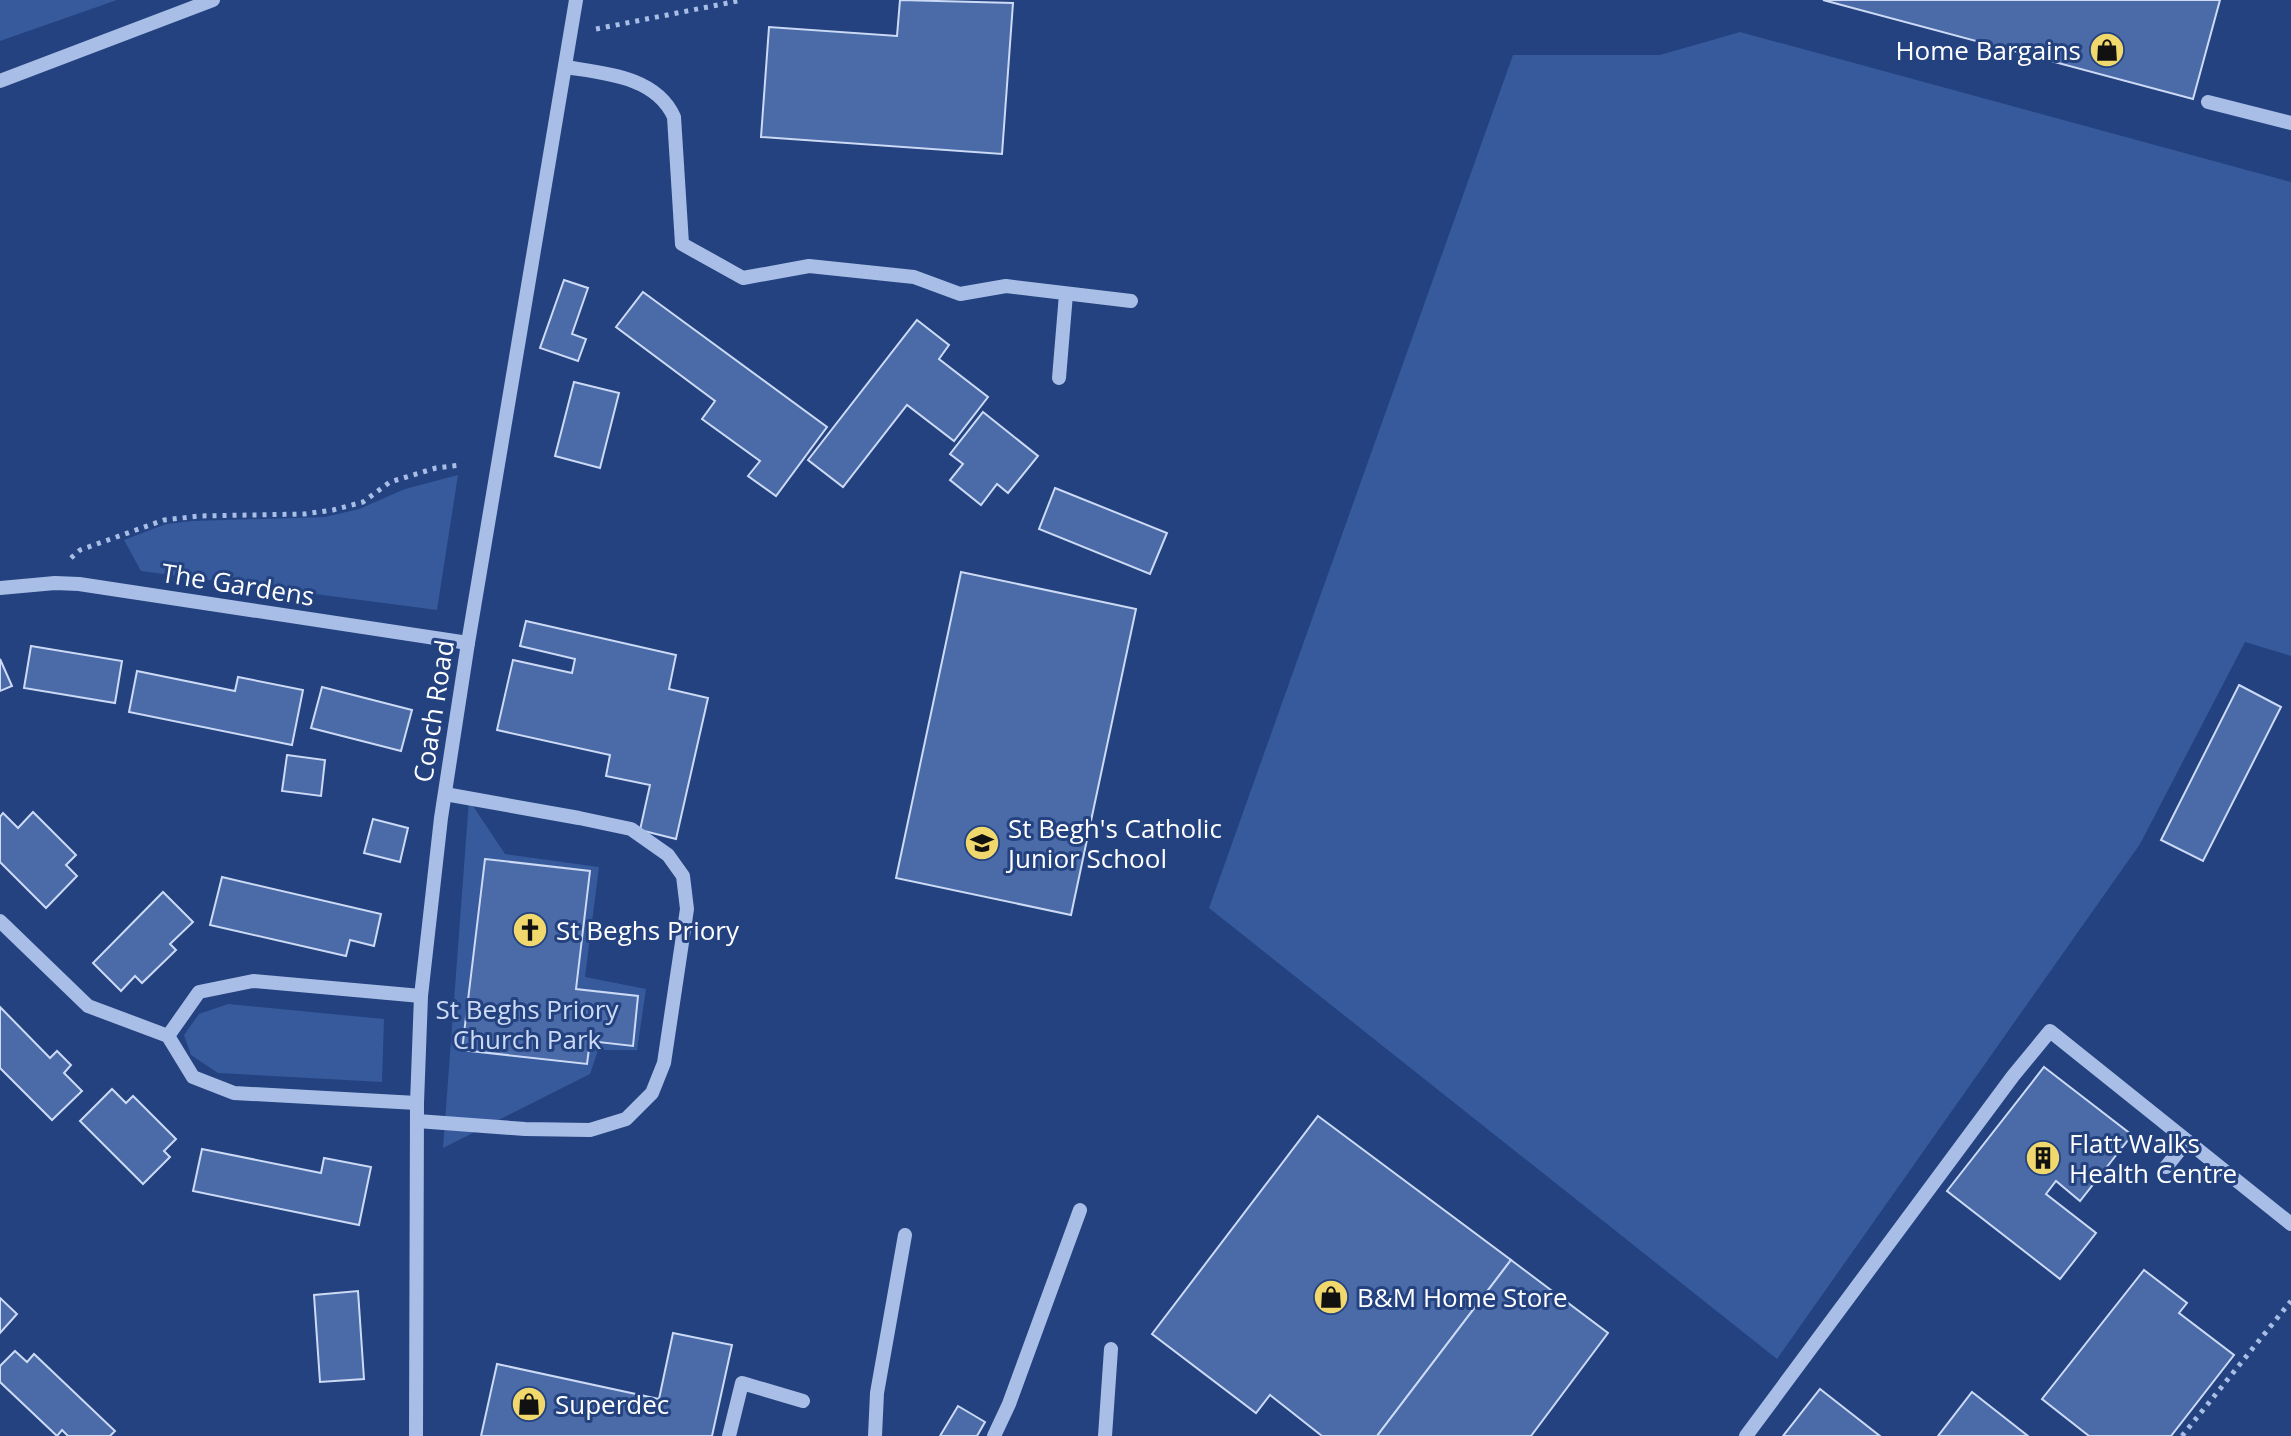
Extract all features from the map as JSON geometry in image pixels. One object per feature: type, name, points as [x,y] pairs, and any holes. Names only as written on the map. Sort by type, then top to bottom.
[{"type":"street","points":[[0,81],[213,0]]},
{"type":"street","name":"Coach Road","points":[[416,1436],[417,1103],[421,996],[445,794],[468,643],[576,0]]},
{"type":"street","points":[[565,67],[634,81],[656,93],[670,108],[674,117],[682,244],[743,278],[809,266],[914,277],[960,294],[1006,286],[1131,301]]},
{"type":"street","points":[[2208,102],[2291,123]]},
{"type":"street","points":[[1059,378],[1066,294]]},
{"type":"street","name":"The Gardens","points":[[0,588],[79,584],[468,643]]},
{"type":"street","points":[[417,1121],[590,1130],[626,1119],[652,1093],[664,1063],[687,909],[683,876],[668,855],[631,829],[445,794]]},
{"type":"street","points":[[0,921],[88,1006],[168,1036],[193,1077],[234,1093],[417,1103]]},
{"type":"street","points":[[168,1036],[199,992],[253,981],[421,996]]},
{"type":"street","points":[[1746,1436],[2050,1031],[2291,1224]]},
{"type":"street","points":[[2166,1167],[2187,1141]]},
{"type":"street","points":[[994,1436],[1009,1404],[1080,1210]]},
{"type":"street","points":[[875,1436],[877,1393],[905,1235]]},
{"type":"street","points":[[1105,1436],[1111,1349]]},
{"type":"street","points":[[729,1436],[742,1383],[803,1401]]},
{"type":"path","points":[[572,34],[743,0]]},
{"type":"path","points":[[70,559],[80,550],[164,520],[333,510],[363,502],[390,482],[436,468],[460,465]]},
{"type":"path","points":[[2182,1436],[2291,1301]]},
{"type":"green space","points":[[0,0],[117,0],[0,41]]},
{"type":"green space","points":[[1740,32],[2291,182],[2291,656],[2245,642],[2140,844],[1777,1359],[1209,908],[1513,55],[1660,55]]},
{"type":"green space","points":[[458,475],[437,610],[141,571],[124,540],[166,524],[192,521],[325,517],[359,509],[405,489]]},
{"type":"green space","name":"St Beghs Priory Church Park","points":[[469,800],[505,854],[599,867],[585,977],[646,989],[637,1050],[598,1050],[590,1074],[443,1148]]},
{"type":"green space","points":[[228,1004],[384,1019],[382,1082],[218,1073],[191,1055],[184,1035],[199,1014]]},
{"type":"building","points":[[900,0],[1013,3],[1002,154],[761,137],[769,27],[897,36]]},
{"type":"building","name":"Home Bargains","points":[[1823,0],[2220,0],[2193,99]]},
{"type":"building","points":[[564,280],[588,288],[572,334],[586,339],[578,361],[540,348]]},
{"type":"building","points":[[643,292],[827,427],[776,496],[748,476],[760,461],[702,419],[715,401],[616,327]]},
{"type":"building","points":[[917,320],[949,345],[939,359],[988,397],[954,441],[907,405],[843,487],[808,460]]},
{"type":"building","points":[[574,382],[619,393],[600,468],[555,456]]},
{"type":"building","points":[[983,412],[1038,456],[1008,493],[997,484],[981,505],[950,480],[963,464],[950,454]]},
{"type":"building","points":[[1055,488],[1167,533],[1150,574],[1039,529]]},
{"type":"building","points":[[961,572],[1136,609],[1071,915],[896,878]]},
{"type":"building","points":[[526,621],[676,655],[669,689],[708,698],[676,839],[640,830],[650,785],[606,776],[610,755],[497,730],[513,660],[572,673],[575,659],[520,646]]},
{"type":"building","points":[[31,646],[122,661],[115,703],[24,688]]},
{"type":"building","points":[[0,659],[12,686],[0,691]]},
{"type":"building","points":[[137,671],[235,691],[238,677],[303,690],[292,745],[129,712]]},
{"type":"building","points":[[2239,685],[2281,707],[2203,861],[2161,840]]},
{"type":"building","points":[[322,687],[412,710],[401,751],[311,728]]},
{"type":"building","points":[[287,755],[325,760],[321,796],[282,791]]},
{"type":"building","points":[[33,812],[76,855],[66,865],[77,876],[46,908],[0,862],[0,817],[3,813],[18,828]]},
{"type":"building","points":[[373,819],[408,828],[400,862],[364,853]]},
{"type":"building","name":"St Beghs Priory Church Park","points":[[485,859],[590,871],[576,989],[638,996],[633,1046],[590,1041],[587,1064],[462,1050]]},
{"type":"building","points":[[222,877],[381,914],[374,946],[350,940],[346,956],[210,925]]},
{"type":"building","points":[[163,892],[193,922],[170,944],[176,950],[142,983],[135,976],[121,991],[93,963]]},
{"type":"building","points":[[0,1007],[50,1058],[57,1051],[71,1065],[64,1073],[82,1091],[52,1120],[0,1068]]},
{"type":"building","name":"Flatt Walks Health Centre","points":[[2044,1067],[2132,1135],[2080,1201],[2056,1181],[2046,1194],[2096,1233],[2060,1279],[1947,1191]]},
{"type":"building","points":[[112,1089],[126,1103],[133,1096],[176,1139],[164,1151],[170,1157],[143,1184],[80,1121]]},
{"type":"building","name":"B&M Home Store","points":[[1318,1116],[1511,1260],[1377,1436],[1322,1436],[1270,1395],[1256,1413],[1152,1334]]},
{"type":"building","points":[[202,1149],[321,1173],[324,1158],[371,1167],[359,1225],[193,1191]]},
{"type":"building","points":[[1511,1260],[1608,1333],[1531,1436],[1377,1436]]},
{"type":"building","points":[[2144,1270],[2187,1303],[2179,1313],[2234,1355],[2171,1436],[2089,1436],[2042,1399]]},
{"type":"building","points":[[358,1291],[364,1379],[320,1382],[314,1295]]},
{"type":"building","points":[[0,1298],[17,1314],[0,1333]]},
{"type":"building","points":[[673,1333],[732,1345],[712,1436],[481,1436],[497,1364],[659,1399]]},
{"type":"building","points":[[15,1351],[27,1362],[34,1354],[115,1431],[110,1436],[68,1436],[62,1430],[57,1436],[0,1382],[0,1366]]},
{"type":"building","points":[[1820,1389],[1880,1436],[1783,1436]]},
{"type":"building","points":[[1972,1392],[2028,1436],[1938,1436]]},
{"type":"building","points":[[958,1406],[985,1422],[977,1436],[940,1436]]},
{"type":"place","name":"Home Bargains","points":[[2107,50]]},
{"type":"place","name":"St Begh's Catholic Junior School","points":[[982,843]]},
{"type":"place","name":"St Beghs Priory","points":[[530,930]]},
{"type":"place","name":"Flatt Walks Health Centre","points":[[2043,1158]]},
{"type":"place","name":"B&M Home Store","points":[[1331,1297]]},
{"type":"place","name":"Superdec","points":[[529,1404]]}]
